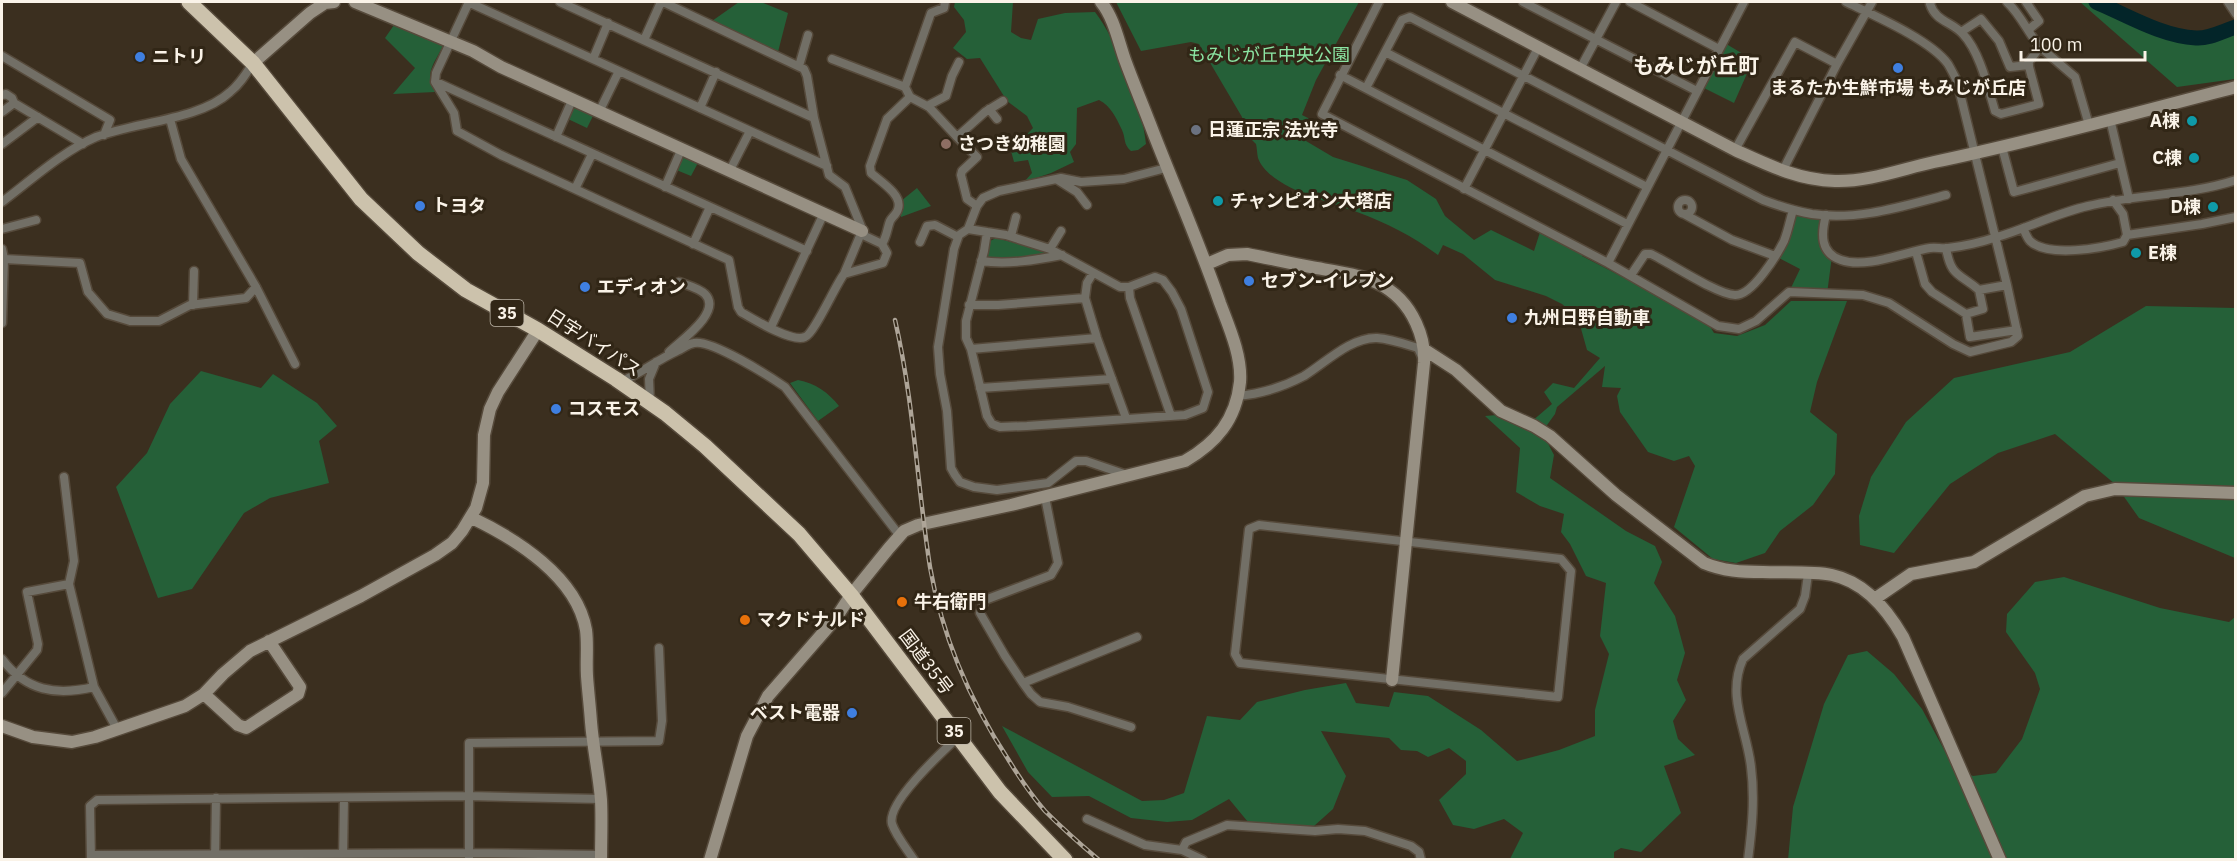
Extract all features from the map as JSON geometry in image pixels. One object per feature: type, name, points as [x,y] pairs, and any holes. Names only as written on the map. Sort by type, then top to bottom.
[{"type":"highway","name":"日宇バイパス","points":[[189,2],[253,63],[361,199],[418,253],[466,290],[538,330],[620,382],[705,446],[799,534],[851,595]]},
{"type":"highway","name":"国道35号","points":[[851,595],[1000,792],[1065,860]]},
{"type":"street","points":[[2,202],[83,144],[123,128],[170,119],[216,103],[240,83],[253,63],[310,13],[326,3],[334,2]]},
{"type":"street","points":[[355,2],[374,4],[450,42],[862,231]]},
{"type":"street","points":[[827,166],[469,2],[436,73],[435,82],[451,106],[457,131],[463,136],[729,260],[741,312],[792,337],[799,339],[810,335],[815,328],[834,288],[844,274],[862,231]]},
{"type":"street","points":[[560,2],[814,118]]},
{"type":"street","points":[[644,40],[662,2],[804,69],[829,174],[845,187],[865,236],[882,244],[887,253],[883,263],[844,274]]},
{"type":"street","points":[[905,87],[931,13],[944,8],[945,2]]},
{"type":"street","points":[[710,860],[747,736],[768,696],[836,618],[851,595],[904,531],[918,525],[1045,497],[1185,461],[1203,451],[1218,437],[1231,414],[1240,381],[1239,365],[1232,336],[1207,264],[1166,168],[1108,10],[1101,2]]},
{"type":"street","points":[[1379,2],[1322,114],[1631,275],[1718,326],[1739,329],[1748,325],[1756,321],[1789,292],[1863,295],[1889,303],[1953,344],[1971,352],[2011,342],[2019,336],[1957,81],[1947,63],[1927,45],[1846,2]]},
{"type":"street","points":[[1452,2],[1735,150],[1782,172],[1819,180],[1859,180],[1974,154],[2235,87]]},
{"type":"street","points":[[1523,2],[1697,92]]},
{"type":"street","points":[[1580,69],[1617,2]]},
{"type":"street","points":[[1630,2],[1719,49]]},
{"type":"street","points":[[1608,263],[1741,2]]},
{"type":"street","points":[[1782,172],[1837,64],[1872,2]]},
{"type":"street","points":[[1931,2],[1933,15],[1961,32],[1972,48],[1983,72],[1995,111],[2001,114],[2038,104],[2029,65],[2031,57],[2040,47]]},
{"type":"street","points":[[2007,2],[2019,14],[2040,47],[2075,77],[2089,125]]},
{"type":"street","points":[[2026,2],[2039,21],[2028,30]]},
{"type":"street","points":[[2229,2],[2235,14]]},
{"type":"street","points":[[1366,88],[1402,20],[1410,17],[1735,187],[1792,210],[1826,215],[1861,214],[1890,210],[1946,195]]},
{"type":"street","points":[[1961,32],[1981,19],[1999,41],[2010,67],[2029,65]]},
{"type":"street","points":[[593,59],[608,23]]},
{"type":"street","points":[[799,66],[808,35]]},
{"type":"street","points":[[1735,150],[1795,42],[1837,64]]},
{"type":"street","points":[[1464,189],[1539,46]]},
{"type":"street","points":[[1385,52],[1647,187]]},
{"type":"street","points":[[2,56],[110,120],[104,135]]},
{"type":"street","points":[[832,59],[905,87],[910,97],[927,106],[957,136],[977,157],[962,171],[961,175],[967,199],[977,206]]},
{"type":"street","points":[[927,106],[946,96],[959,62]]},
{"type":"street","points":[[600,111],[619,71]]},
{"type":"street","points":[[700,108],[716,72]]},
{"type":"street","points":[[1340,75],[1484,152],[1627,224]]},
{"type":"street","points":[[435,82],[807,251]]},
{"type":"street","points":[[2,96],[6,94],[12,98],[14,103],[83,144]]},
{"type":"street","points":[[882,244],[890,223],[898,211],[899,204],[893,194],[871,173],[870,166],[887,119],[910,97]]},
{"type":"street","points":[[556,137],[573,98]]},
{"type":"street","points":[[957,136],[989,109],[1003,101]]},
{"type":"street","points":[[2,112],[14,103]]},
{"type":"street","points":[[989,109],[997,119]]},
{"type":"street","points":[[2,144],[38,117]]},
{"type":"street","points":[[170,119],[181,159],[256,287],[295,364]]},
{"type":"street","points":[[2110,119],[2128,199]]},
{"type":"street","points":[[730,170],[750,131]]},
{"type":"street","points":[[2002,147],[2014,192],[2120,163]]},
{"type":"street","points":[[665,187],[682,148]]},
{"type":"street","points":[[575,189],[592,153]]},
{"type":"street","points":[[1131,476],[1086,461],[1076,461],[1048,483],[1016,489],[997,490],[974,487],[960,482],[951,468],[947,411],[938,347],[954,249],[958,237],[968,229],[977,206],[984,198],[999,191],[1060,178],[1081,182],[1124,179],[1166,168]]},
{"type":"street","points":[[1055,179],[1071,187],[1087,205]]},
{"type":"street","points":[[1826,215],[1822,241],[1832,256],[1844,261],[1887,259],[1932,248],[1946,248],[1995,238],[2085,206],[2185,193],[2235,180]]},
{"type":"street","points":[[2023,228],[2030,241],[2062,251],[2103,247],[2123,242],[2127,235],[2122,214],[2113,201]]},
{"type":"street","points":[[693,244],[710,207]]},
{"type":"street","points":[[1631,275],[1645,254],[1651,254],[1703,283],[1737,296],[1747,291],[1771,265],[1787,233],[1792,210]]},
{"type":"street","points":[[771,327],[824,213]]},
{"type":"street","points":[[1684,214],[1732,240],[1775,256]]},
{"type":"street","points":[[2127,235],[2235,217]]},
{"type":"street","points":[[1011,237],[1016,218]]},
{"type":"street","points":[[2,229],[36,220]]},
{"type":"street","points":[[920,242],[927,226],[935,225],[958,237]]},
{"type":"street","points":[[968,229],[987,232],[1011,237],[1050,249],[1120,287],[1129,287],[1155,277],[1163,280],[1181,309],[1208,392],[1203,408],[1196,413],[1171,416],[1000,427],[992,424],[987,416],[971,349],[966,338],[969,305],[987,232]]},
{"type":"street","points":[[1050,249],[1061,231]]},
{"type":"street","points":[[1946,248],[1949,266],[1952,270],[1979,290],[1983,309],[1966,314]]},
{"type":"street","points":[[2,249],[4,259],[2,322]]},
{"type":"street","points":[[1916,252],[1924,284],[1932,292],[1966,314],[1970,337],[2017,330]]},
{"type":"street","points":[[1207,264],[1228,255],[1247,254],[1373,280],[1387,287],[1407,306],[1421,335],[1425,357],[1392,680]]},
{"type":"street","points":[[981,261],[995,263],[1036,260],[1062,255]]},
{"type":"street","points":[[4,259],[80,263],[88,292],[107,314],[130,321],[159,321],[193,305],[246,298],[256,287]]},
{"type":"street","points":[[193,305],[194,271]]},
{"type":"street","points":[[1093,273],[1084,298],[1126,418]]},
{"type":"street","points":[[620,382],[636,376],[666,355],[699,325],[709,308],[709,300],[702,291],[679,282]]},
{"type":"street","points":[[1979,290],[2007,285]]},
{"type":"street","points":[[1129,287],[1171,416]]},
{"type":"street","points":[[969,305],[1084,298]]},
{"type":"street","points":[[2,726],[33,737],[58,742],[82,740],[185,706],[204,694],[237,660],[269,641],[361,596],[435,555],[452,543],[472,518],[483,483],[484,435],[490,409],[498,392],[538,330]]},
{"type":"street","points":[[971,349],[1097,338]]},
{"type":"street","points":[[1237,396],[1256,394],[1285,385],[1305,375],[1331,355],[1365,339],[1377,338],[1418,348],[1425,357],[1456,370],[1501,411],[1550,436],[1616,495],[1704,563],[1734,572],[1832,575],[1847,580],[1876,598],[1903,636],[2000,860]]},
{"type":"street","points":[[666,355],[695,342],[704,342],[785,387],[900,536]]},
{"type":"street","points":[[650,404],[649,379],[656,362]]},
{"type":"street","points":[[980,388],[1112,379]]},
{"type":"street","points":[[64,477],[74,561],[69,584],[94,687],[117,729]]},
{"type":"street","points":[[1876,598],[1911,574],[1974,562],[2085,496],[2115,489],[2235,493]]},
{"type":"street","points":[[1045,497],[1058,562],[1052,575],[985,600],[981,613],[1005,656],[1031,694],[1040,702],[1068,707],[1131,727]]},
{"type":"street","points":[[472,518],[502,532],[529,551],[558,579],[579,609],[586,630],[592,742],[600,799],[601,857],[91,857],[90,806],[97,800],[468,796],[600,799]]},
{"type":"street","points":[[1259,525],[1406,542],[1561,559],[1571,571],[1571,581],[1558,697],[1240,663],[1235,654],[1249,529],[1259,525]]},
{"type":"street","points":[[1748,860],[1753,784],[1748,744],[1737,705],[1735,686],[1738,669],[1743,659],[1800,609],[1805,596],[1808,574]]},
{"type":"street","points":[[2,693],[37,650],[38,644],[27,592],[69,584]]},
{"type":"street","points":[[1023,683],[1137,637]]},
{"type":"street","points":[[204,694],[238,725],[246,728],[298,694],[300,687],[269,641]]},
{"type":"street","points":[[469,856],[469,743],[659,741],[662,721],[659,648]]},
{"type":"street","points":[[2,659],[17,676],[34,687],[51,691],[75,692],[94,687]]},
{"type":"street","points":[[914,860],[892,824],[893,812],[896,804],[924,771],[958,736]]},
{"type":"street","points":[[215,856],[216,798]]},
{"type":"street","points":[[343,857],[344,798]]},
{"type":"street","points":[[1087,819],[1145,845],[1182,850],[1203,860]]},
{"type":"street","points":[[1182,850],[1186,842],[1227,825],[1315,831],[1338,829],[1365,831],[1411,846],[1419,852],[1421,860]]},
{"type":"green space","points":[[739,2],[761,2],[788,13],[778,52],[712,21]]},
{"type":"green space","points":[[955,2],[1013,2],[1011,32],[1021,38],[1031,40],[1038,19],[1065,13],[1095,12],[1112,39],[1128,75],[1140,112],[1146,144],[1138,150],[1131,151],[1113,113],[1099,100],[1077,108],[1076,144],[1070,152],[1074,162],[1024,182],[1032,173],[1028,160],[1014,162],[1011,151],[1033,128],[1027,116],[1007,101],[980,58],[967,59],[953,48],[966,32],[964,20],[954,7]]},
{"type":"green space","name":"もみじが丘中央公園","points":[[1116,2],[1359,2],[1316,80],[1302,115],[1314,121],[1306,141],[1333,157],[1407,180],[1436,199],[1445,216],[1474,240],[1491,230],[1534,251],[1541,229],[1584,251],[1582,256],[1706,320],[1714,333],[1737,336],[1765,325],[1791,301],[1847,301],[1817,382],[1810,412],[1837,434],[1835,474],[1813,505],[1780,531],[1765,553],[1736,563],[1713,559],[1674,527],[1695,466],[1689,456],[1674,461],[1648,452],[1620,412],[1617,396],[1621,388],[1602,387],[1605,366],[1557,407],[1555,414],[1542,432],[1554,455],[1550,478],[1626,531],[1655,546],[1662,562],[1654,583],[1675,616],[1685,653],[1677,680],[1686,700],[1673,721],[1678,739],[1695,755],[1664,766],[1681,813],[1641,852],[1621,848],[1614,852],[1614,859],[1510,859],[1523,833],[1504,819],[1474,829],[1453,825],[1439,800],[1466,774],[1466,761],[1449,748],[1428,757],[1417,751],[1401,750],[1389,738],[1321,731],[1346,776],[1333,809],[1314,826],[1248,822],[1229,799],[1192,820],[1167,822],[1131,818],[1089,796],[1052,797],[1028,772],[1002,726],[1142,801],[1164,800],[1184,793],[1207,716],[1240,720],[1257,702],[1346,683],[1356,703],[1389,707],[1394,692],[1428,696],[1481,730],[1517,761],[1559,750],[1595,736],[1595,710],[1609,654],[1600,636],[1606,583],[1586,576],[1570,544],[1561,532],[1564,514],[1540,506],[1516,492],[1520,448],[1485,416],[1497,415],[1524,428],[1552,404],[1544,392],[1553,383],[1574,388],[1600,358],[1587,350],[1578,318],[1562,304],[1546,296],[1495,280],[1463,254],[1443,245],[1438,255],[1389,225],[1287,186],[1274,178],[1264,169],[1258,158],[1256,144],[1245,133],[1242,117],[1199,44],[1191,42],[1141,51]]},
{"type":"green space","points":[[2080,2],[2092,2],[2101,10],[2192,44],[2235,34],[2235,79],[2177,87]]},
{"type":"green space","points":[[394,25],[443,46],[430,74],[435,92],[393,94],[415,68],[385,38]]},
{"type":"green space","points":[[1723,42],[1753,60],[1734,103],[1700,86]]},
{"type":"green space","points":[[576,103],[595,112],[587,128],[568,119]]},
{"type":"green space","points":[[683,151],[700,159],[691,176],[674,169]]},
{"type":"green space","points":[[917,188],[931,206],[901,217],[901,201]]},
{"type":"green space","points":[[1793,210],[1826,215],[1822,237],[1832,256],[1827,294],[1789,292],[1800,269],[1775,256]]},
{"type":"green space","points":[[996,238],[1050,252],[1028,257],[989,260],[985,256],[990,241]]},
{"type":"green space","points":[[2146,306],[2235,308],[2235,558],[2139,518],[2115,484],[2055,434],[1998,453],[1950,484],[1894,553],[1860,545],[1859,516],[1871,477],[1906,422],[1954,378],[2070,352]]},
{"type":"green space","points":[[201,371],[261,388],[273,374],[317,403],[337,426],[319,441],[329,483],[270,498],[244,513],[192,589],[158,598],[116,487],[147,453],[170,404]]},
{"type":"green space","points":[[798,380],[821,389],[839,406],[818,421],[790,383]]},
{"type":"green space","points":[[2064,577],[2160,608],[2229,622],[2235,617],[2235,859],[1788,860],[1793,807],[1824,704],[1848,655],[1867,651],[1894,674],[1922,709],[1954,768],[1973,776],[1996,773],[2022,739],[2040,689],[2035,673],[2006,632],[2007,614],[2035,582]]},
{"type":"waterway","points":[[2096,2],[2144,24],[2183,36],[2206,37],[2236,27]]},
{"type":"railway","points":[[895,320],[907,382],[930,567],[942,618],[959,667],[981,714],[1025,786],[1045,811],[1099,860]]},
{"type":"place","name":"ニトリ","points":[[140,57]]},
{"type":"place","name":"まるたか生鮮市場 もみじが丘店","points":[[1898,68]]},
{"type":"place","name":"A棟","points":[[2192,121]]},
{"type":"place","name":"日蓮正宗 法光寺","points":[[1196,130]]},
{"type":"place","name":"さつき幼稚園","points":[[946,144]]},
{"type":"place","name":"C棟","points":[[2194,158]]},
{"type":"place","name":"チャンピオン大塔店","points":[[1218,201]]},
{"type":"place","name":"トヨタ","points":[[420,206]]},
{"type":"place","name":"D棟","points":[[2213,207]]},
{"type":"place","name":"E棟","points":[[2136,253]]},
{"type":"place","name":"セブン-イレブン","points":[[1249,281]]},
{"type":"place","name":"エディオン","points":[[585,287]]},
{"type":"place","name":"九州日野自動車","points":[[1512,318]]},
{"type":"place","name":"コスモス","points":[[556,409]]},
{"type":"place","name":"牛右衛門","points":[[902,602]]},
{"type":"place","name":"マクドナルド","points":[[745,620]]},
{"type":"place","name":"ベスト電器","points":[[852,713]]},
{"type":"district","name":"もみじが丘町","points":[[1696,66]]}]
